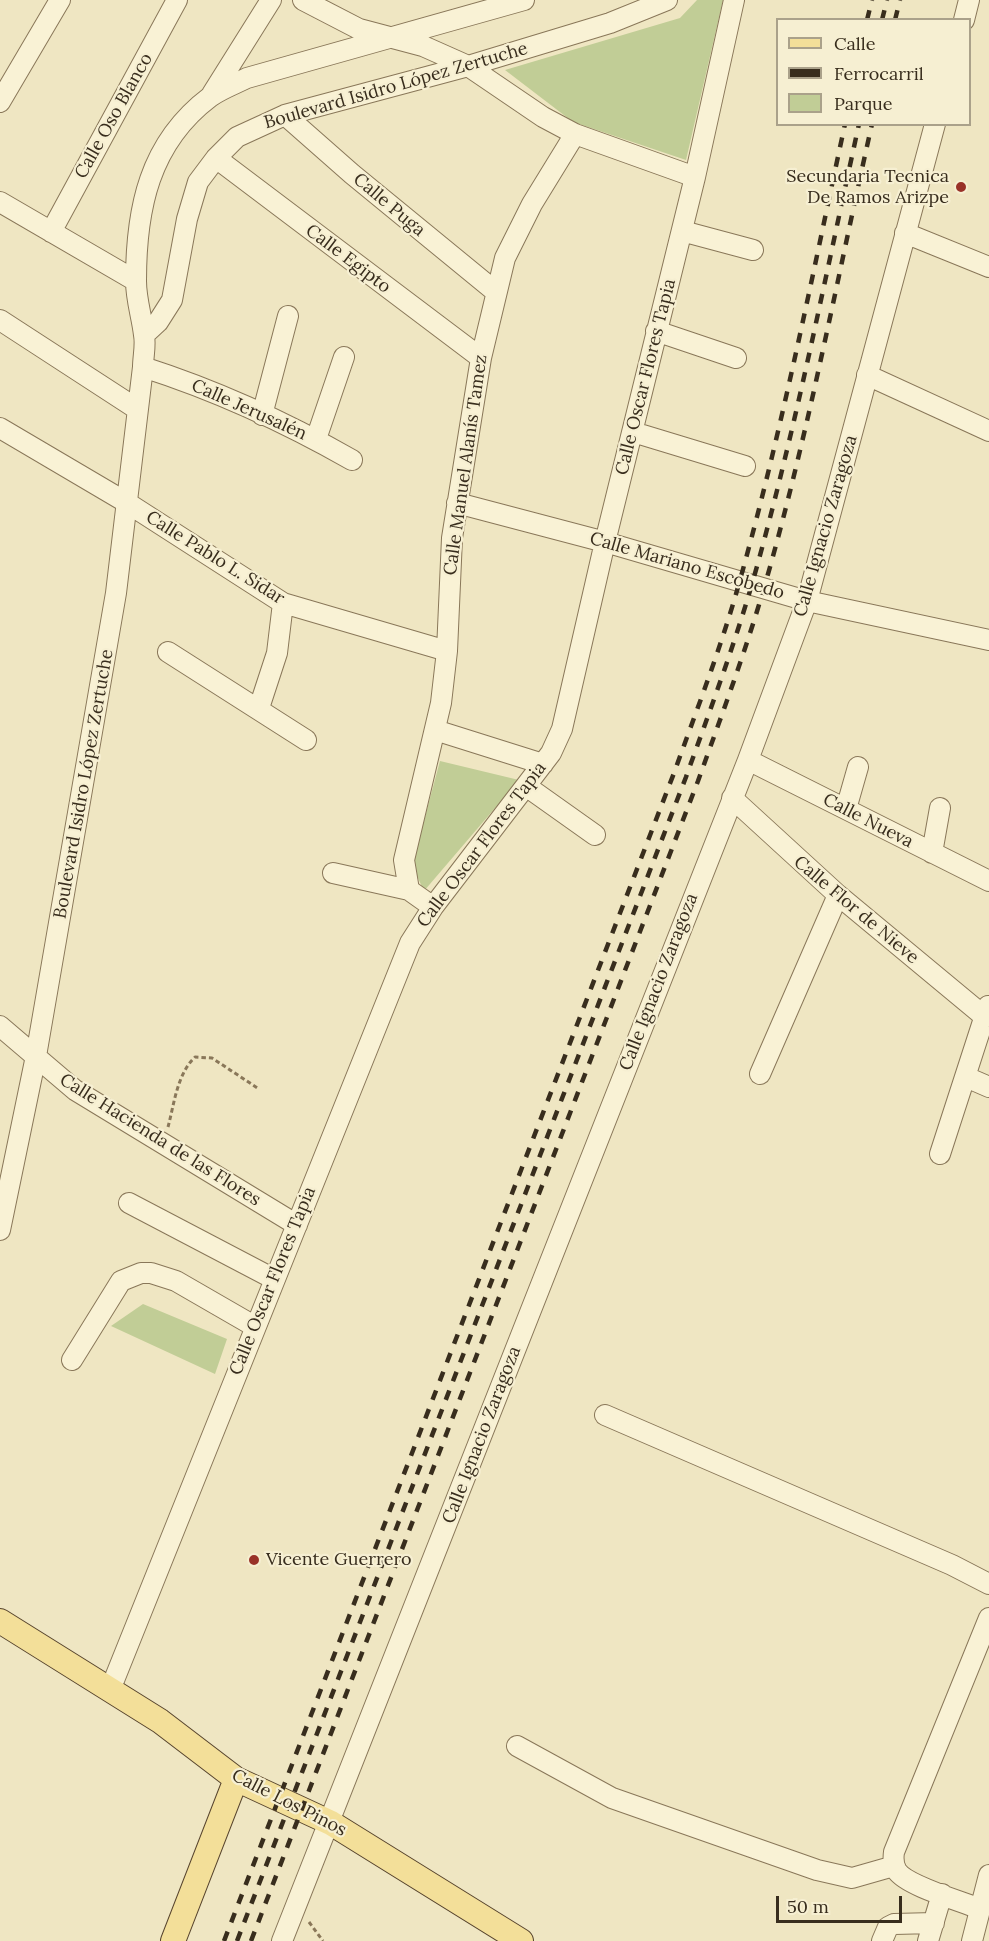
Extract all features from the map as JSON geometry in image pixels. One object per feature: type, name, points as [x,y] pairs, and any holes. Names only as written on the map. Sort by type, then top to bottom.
[{"type":"main road","name":"Calle Los Pinos","points":[[0,1621],[160,1721],[236,1779],[331,1823],[521,1941]]},
{"type":"main road","points":[[173,1941],[236,1779]]},
{"type":"street","points":[[0,102],[60,0]]},
{"type":"street","name":"Calle Oso Blanco","points":[[51,232],[177,0]]},
{"type":"street","points":[[211,96],[271,0]]},
{"type":"street","points":[[303,0],[344,22],[387,37],[423,46],[468,66],[543,117],[575,134],[695,177]]},
{"type":"street","name":"Boulevard Isidro López Zertuche","points":[[0,1230],[36,1056],[103,675],[129,504],[143,367],[144,335],[136,281],[139,219],[152,172],[168,142],[211,96],[247,78],[271,69],[387,37],[479,5],[524,0]]},
{"type":"street","name":"Boulevard Isidro López Zertuche","points":[[144,335],[158,322],[172,300],[192,198],[198,182],[216,158],[244,133],[285,115],[468,66],[610,24],[667,0]]},
{"type":"street","name":"Calle Oscar Flores Tapia","points":[[110,1690],[254,1326],[297,1226],[410,943],[433,907],[543,764],[558,740],[566,716],[605,542],[695,177],[734,0]]},
{"type":"street","points":[[964,18],[969,0]]},
{"type":"street","name":"Calle Puga","points":[[285,115],[352,174],[496,292]]},
{"type":"street","name":"Calle Ignacio Zaragoza","points":[[282,1941],[295,1904],[331,1823],[748,760],[807,601],[933,126]]},
{"type":"street","name":"Calle Manuel Alanís Tamez","points":[[409,890],[404,860],[435,730],[447,651],[449,579],[457,503],[481,358],[496,292],[516,233],[575,134]]},
{"type":"street","name":"Calle Egipto","points":[[216,158],[481,358]]},
{"type":"street","points":[[0,202],[136,281]]},
{"type":"street","points":[[682,231],[753,250]]},
{"type":"street","points":[[905,233],[989,267]]},
{"type":"street","points":[[262,415],[288,316]]},
{"type":"street","points":[[0,320],[137,409]]},
{"type":"street","points":[[656,331],[736,358]]},
{"type":"street","points":[[316,440],[344,357]]},
{"type":"street","name":"Calle Jerusalén","points":[[143,367],[262,415],[352,460]]},
{"type":"street","points":[[867,375],[989,431]]},
{"type":"street","name":"Calle Pablo L. Sidar","points":[[0,428],[129,504],[283,603],[447,651]]},
{"type":"street","points":[[633,432],[745,466]]},
{"type":"street","name":"Calle Mariano Escobedo","points":[[457,503],[605,542],[807,601],[989,640]]},
{"type":"street","points":[[259,708],[277,653],[283,603]]},
{"type":"street","points":[[168,652],[306,740]]},
{"type":"street","points":[[435,730],[543,764]]},
{"type":"street","name":"Calle Nueva","points":[[748,760],[989,881]]},
{"type":"street","points":[[846,809],[858,767]]},
{"type":"street","points":[[526,786],[595,835]]},
{"type":"street","name":"Calle Flor de Nieve","points":[[732,798],[838,895],[987,1010]]},
{"type":"street","points":[[932,853],[940,808]]},
{"type":"street","points":[[333,873],[409,890],[433,907]]},
{"type":"street","points":[[760,1074],[838,895]]},
{"type":"street","points":[[940,1154],[987,1010]]},
{"type":"street","name":"Calle Hacienda de las Flores","points":[[0,1026],[75,1090],[297,1226]]},
{"type":"street","points":[[966,1077],[989,1087]]},
{"type":"street","points":[[129,1203],[274,1279]]},
{"type":"street","points":[[72,1360],[121,1281],[141,1273],[162,1276],[254,1326]]},
{"type":"street","points":[[606,1415],[952,1565],[989,1584]]},
{"type":"street","points":[[980,1909],[911,1881],[897,1872],[894,1866],[894,1852],[989,1618]]},
{"type":"street","points":[[517,1746],[612,1798],[818,1870],[852,1878],[894,1866]]},
{"type":"street","points":[[972,1941],[989,1875]]},
{"type":"street","points":[[882,1941],[888,1927],[894,1924],[931,1932],[942,1894]]},
{"type":"path","points":[[163,1144],[181,1081],[188,1063],[195,1057],[212,1058],[259,1089]]},
{"type":"green space","points":[[697,0],[723,0],[686,160],[573,122],[505,70],[680,18]]},
{"type":"green space","points":[[440,761],[519,780],[424,891],[412,865]]},
{"type":"green space","points":[[143,1304],[227,1339],[215,1374],[111,1326]]},
{"type":"railway","points":[[868,18],[872,0]]},
{"type":"railway","points":[[882,18],[887,0]]},
{"type":"railway","points":[[896,18],[900,0]]},
{"type":"railway","points":[[224,1941],[674,773],[717,653],[740,580],[769,467],[845,126]]},
{"type":"railway","points":[[237,1941],[686,777],[729,657],[752,584],[782,470],[859,126]]},
{"type":"railway","points":[[251,1941],[698,781],[741,661],[764,588],[795,473],[872,126]]},
{"type":"place","name":"Secundaria Tecnica De Ramos Arizpe","points":[[961,187]]},
{"type":"place","name":"Vicente Guerrero","points":[[254,1560]]}]
